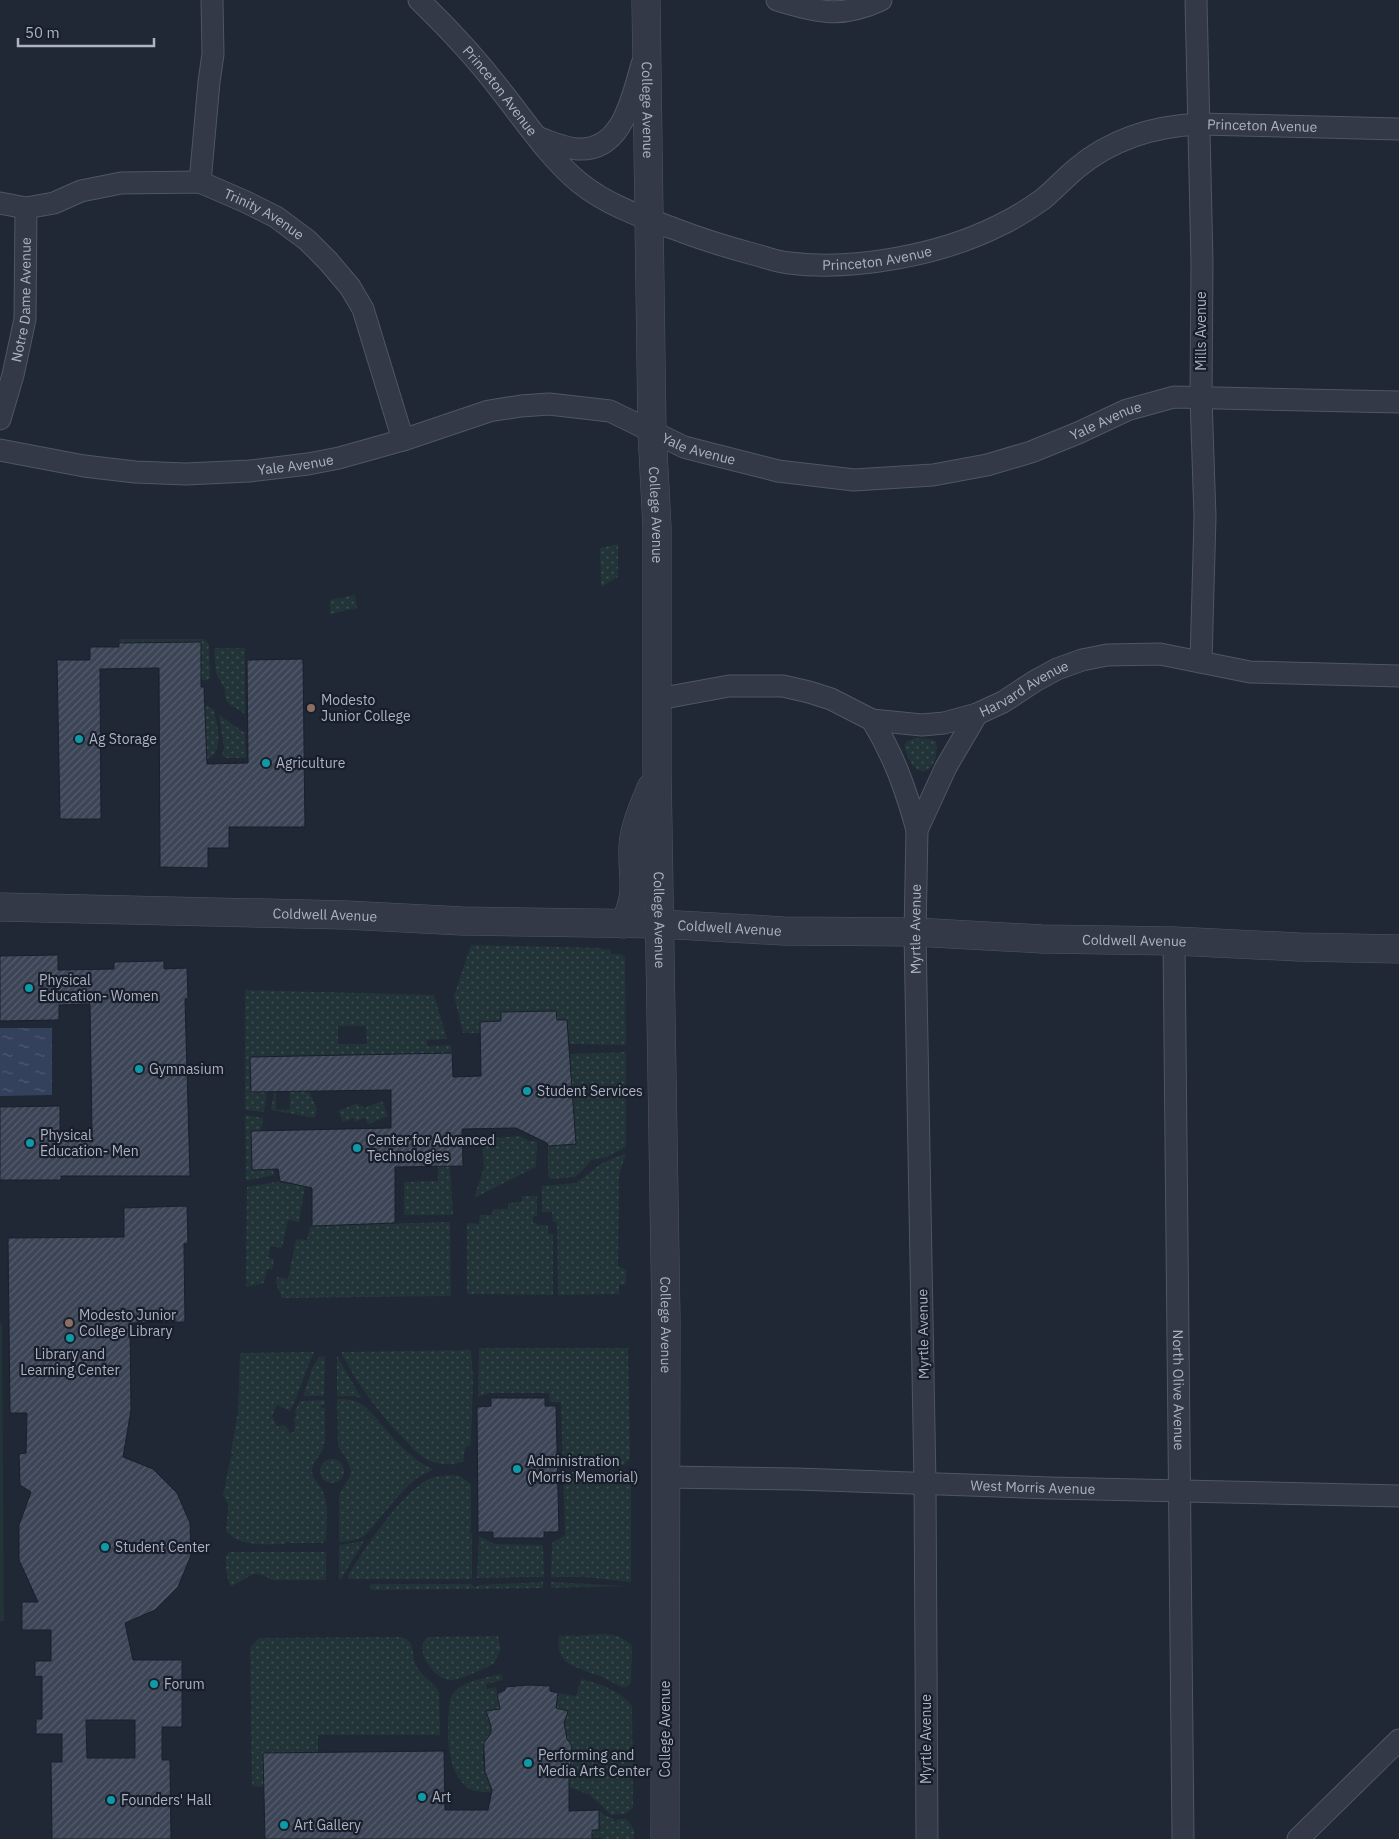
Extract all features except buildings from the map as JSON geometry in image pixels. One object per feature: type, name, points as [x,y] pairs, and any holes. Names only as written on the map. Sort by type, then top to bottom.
[{"type":"street","points":[[200,182],[213,54],[212,0]]},
{"type":"street","name":"Princeton Avenue","points":[[419,0],[451,30],[538,137],[579,182],[605,200],[650,220],[713,243],[791,264],[851,264],[912,255],[981,234],[1015,218],[1042,199],[1078,167],[1104,149],[1127,137],[1149,130],[1174,125],[1200,124],[1399,128]]},
{"type":"street","name":"College Avenue","points":[[646,0],[652,431],[657,527],[657,770],[666,1320],[665,1839]]},
{"type":"street","points":[[777,0],[809,10],[843,12],[865,7],[881,0]]},
{"type":"street","name":"Mills Avenue","points":[[1196,0],[1202,262],[1201,397],[1205,517],[1201,662]]},
{"type":"street","points":[[538,137],[564,147],[578,149],[594,147],[608,139],[624,120],[647,50]]},
{"type":"street","name":"Trinity Avenue","points":[[0,203],[26,208],[54,203],[81,191],[120,183],[200,182],[276,217],[307,240],[328,260],[350,287],[363,309],[403,440]]},
{"type":"street","name":"Notre Dame Avenue","points":[[0,419],[13,375],[25,319],[26,208]]},
{"type":"street","name":"Yale Avenue","points":[[0,450],[84,466],[135,472],[186,474],[250,471],[339,458],[403,440],[489,411],[549,404],[610,411],[684,447],[778,471],[854,480],[923,476],[987,465],[1031,452],[1127,410],[1174,397],[1399,402]]},
{"type":"street","name":"Harvard Avenue","points":[[658,699],[729,686],[783,686],[809,692],[831,700],[872,720],[922,726],[944,723],[977,714],[1003,702],[1034,681],[1057,669],[1082,660],[1107,655],[1160,654],[1250,672],[1399,676]]},
{"type":"street","name":"Myrtle Avenue","points":[[917,830],[946,767],[977,714]]},
{"type":"street","name":"Myrtle Avenue","points":[[872,720],[887,744],[903,783],[917,830],[915,932],[925,1483],[927,1839]]},
{"type":"street","points":[[624,924],[632,909],[634,897],[633,846],[641,813],[657,770]]},
{"type":"street","name":"Coldwell Avenue","points":[[0,907],[346,915],[462,921],[660,924],[784,931],[915,932],[1042,939],[1174,941],[1299,947],[1399,949]]},
{"type":"street","name":"North Olive Avenue","points":[[1174,941],[1183,1839]]},
{"type":"street","name":"West Morris Avenue","points":[[665,1477],[1399,1496]]},
{"type":"street","points":[[1298,1839],[1399,1740]]},
{"type":"shaded area","points":[[618,544],[618,577],[601,587],[600,548]]},
{"type":"shaded area","points":[[355,595],[357,608],[330,614],[330,600]]},
{"type":"shaded area","points":[[119,639],[204,639],[209,644],[210,678],[208,680],[201,680],[200,642],[119,643]]},
{"type":"shaded area","points":[[214,648],[245,648],[245,714],[226,700],[224,687],[216,673]]},
{"type":"shaded area","points":[[205,705],[214,710],[218,733],[218,744],[214,755],[207,759]]},
{"type":"shaded area","points":[[219,715],[245,733],[246,758],[227,758],[222,756],[224,747]]},
{"type":"shaded area","points":[[916,738],[936,741],[935,761],[926,771],[920,771],[914,767],[908,758],[904,745],[907,741]]},
{"type":"shaded area","points":[[471,945],[600,948],[611,950],[611,954],[622,954],[625,958],[626,1045],[569,1044],[567,1020],[557,1020],[556,1011],[501,1012],[501,1021],[480,1022],[480,1033],[463,1033],[454,996]]},
{"type":"shaded area","points":[[245,990],[434,995],[447,1039],[427,1040],[427,1046],[451,1045],[452,1053],[251,1057],[251,1092],[267,1092],[264,1112],[245,1110]],"holes":[[[338,1026],[366,1026],[367,1044],[338,1044]]]},
{"type":"shaded area","points":[[626,1052],[626,1147],[607,1157],[592,1160],[575,1177],[551,1179],[548,1176],[548,1146],[576,1143],[569,1054]]},
{"type":"shaded area","points":[[309,1091],[317,1109],[315,1118],[271,1110],[274,1092],[276,1092],[276,1110],[290,1109],[290,1092]]},
{"type":"shaded area","points":[[382,1101],[388,1116],[368,1124],[365,1118],[355,1122],[353,1118],[343,1122],[338,1111],[358,1103],[359,1106],[363,1105],[364,1108]]},
{"type":"shaded area","points":[[245,1115],[263,1118],[261,1131],[251,1131],[273,1169],[274,1175],[246,1181]]},
{"type":"shaded area","points":[[520,1136],[529,1141],[537,1141],[536,1167],[474,1198],[484,1168],[482,1139]]},
{"type":"shaded area","points":[[626,1153],[619,1176],[618,1266],[626,1270],[626,1284],[619,1285],[619,1294],[558,1295],[557,1222],[553,1222],[552,1212],[542,1212],[542,1186],[576,1183],[602,1163]]},
{"type":"shaded area","points":[[438,1166],[450,1166],[453,1215],[404,1215],[404,1182],[438,1181]]},
{"type":"shaded area","points":[[280,1181],[280,1183],[292,1184],[306,1181],[299,1222],[288,1220],[282,1248],[271,1246],[268,1257],[274,1259],[272,1270],[267,1269],[264,1283],[246,1287],[248,1282],[246,1280],[246,1242],[248,1240],[246,1240],[247,1187]]},
{"type":"shaded area","points":[[522,1196],[537,1196],[537,1216],[533,1216],[533,1223],[548,1225],[548,1234],[553,1234],[553,1295],[467,1294],[467,1223],[479,1224],[480,1215],[492,1215],[493,1209],[508,1209],[508,1203],[522,1202]]},
{"type":"shaded area","points":[[450,1222],[451,1296],[282,1298],[276,1283],[277,1277],[288,1279],[296,1239],[307,1240],[310,1226]]},
{"type":"shaded area","points":[[0,1324],[2,1324],[4,1621],[0,1621]]},
{"type":"shaded area","points":[[479,1348],[628,1348],[630,1459],[624,1465],[563,1464],[561,1402],[550,1402],[549,1393],[489,1393],[478,1397]]},
{"type":"shaded area","points":[[471,1350],[473,1378],[471,1445],[466,1447],[464,1461],[454,1464],[427,1460],[413,1449],[386,1420],[370,1399],[342,1355],[342,1352]]},
{"type":"shaded area","points":[[314,1352],[290,1411],[277,1405],[272,1416],[277,1426],[285,1425],[290,1433],[294,1432],[295,1423],[293,1420],[297,1414],[294,1413],[300,1401],[325,1400],[325,1405],[321,1405],[321,1408],[325,1408],[325,1444],[322,1444],[324,1446],[323,1449],[312,1470],[313,1477],[326,1499],[326,1541],[323,1541],[323,1543],[286,1542],[286,1544],[246,1543],[226,1531],[228,1504],[223,1495],[231,1456],[233,1456],[231,1453],[238,1411],[240,1353]]},
{"type":"shaded area","points":[[325,1356],[324,1396],[303,1396],[313,1366],[319,1357]]},
{"type":"shaded area","points":[[337,1356],[362,1399],[354,1396],[337,1396]]},
{"type":"shaded area","points":[[337,1399],[356,1401],[361,1404],[379,1421],[377,1423],[380,1423],[404,1449],[432,1469],[409,1485],[378,1518],[366,1534],[358,1539],[339,1542],[339,1494],[349,1478],[351,1470],[338,1446]]},
{"type":"shaded area","points":[[332,1459],[337,1460],[343,1466],[343,1476],[337,1482],[332,1483],[327,1482],[321,1476],[320,1471],[321,1466],[327,1460]]},
{"type":"shaded area","points":[[563,1472],[631,1473],[631,1582],[584,1577],[551,1577],[552,1543],[565,1535]]},
{"type":"shaded area","points":[[450,1475],[460,1476],[471,1484],[470,1533],[472,1533],[472,1579],[349,1579],[348,1576],[373,1537],[405,1498],[427,1480]]},
{"type":"shaded area","points":[[479,1536],[494,1544],[543,1545],[544,1577],[477,1578]]},
{"type":"shaded area","points":[[364,1541],[341,1579],[339,1580],[339,1545]]},
{"type":"shaded area","points":[[228,1552],[326,1552],[326,1580],[273,1580],[262,1575],[253,1574],[230,1586],[226,1571],[226,1555],[228,1555]]},
{"type":"shaded area","points":[[543,1582],[543,1588],[371,1590],[369,1586],[371,1584],[471,1584],[475,1587],[479,1585]]},
{"type":"shaded area","points":[[551,1582],[629,1586],[551,1588]]},
{"type":"shaded area","points":[[608,1634],[627,1641],[632,1646],[631,1684],[621,1687],[566,1662],[560,1653],[559,1636],[573,1635],[579,1637],[580,1635]]},
{"type":"shaded area","points":[[498,1636],[501,1649],[494,1663],[454,1680],[443,1678],[437,1674],[426,1662],[423,1654],[422,1647],[424,1641],[429,1637]]},
{"type":"shaded area","points":[[401,1637],[409,1641],[416,1665],[439,1692],[440,1735],[318,1735],[318,1753],[263,1753],[264,1787],[252,1786],[250,1647],[259,1638]]},
{"type":"shaded area","points":[[502,1674],[503,1680],[486,1684],[487,1689],[496,1687],[500,1709],[486,1711],[491,1725],[491,1734],[485,1743],[483,1761],[492,1790],[490,1792],[474,1791],[462,1782],[455,1772],[451,1761],[448,1735],[450,1699],[465,1684]]},
{"type":"shaded area","points":[[581,1679],[602,1685],[616,1692],[632,1706],[633,1808],[625,1814],[611,1815],[590,1795],[569,1787],[571,1750],[565,1727],[568,1711],[556,1708],[558,1693],[576,1696]]},
{"type":"shaded area","points":[[599,1810],[604,1815],[614,1819],[615,1822],[617,1819],[626,1819],[634,1829],[634,1839],[602,1839],[600,1837],[587,1839],[587,1830],[599,1830]]},
{"type":"water","points":[[0,1028],[52,1028],[52,1095],[0,1096]]},
{"type":"place","name":"Modesto Junior College","points":[[311,708]]},
{"type":"place","name":"Ag Storage","points":[[79,739]]},
{"type":"place","name":"Agriculture","points":[[266,763]]},
{"type":"place","name":"Physical Education- Women","points":[[29,988]]},
{"type":"place","name":"Gymnasium","points":[[139,1069]]},
{"type":"place","name":"Student Services","points":[[527,1091]]},
{"type":"place","name":"Physical Education- Men","points":[[30,1143]]},
{"type":"place","name":"Center for Advanced Technologies","points":[[357,1148]]},
{"type":"place","name":"Modesto Junior College Library","points":[[69,1323]]},
{"type":"place","name":"Library and Learning Center","points":[[70,1338]]},
{"type":"place","name":"Administration (Morris Memorial)","points":[[517,1469]]},
{"type":"place","name":"Student Center","points":[[105,1547]]},
{"type":"place","name":"Forum","points":[[154,1684]]},
{"type":"place","name":"Performing and Media Arts Center","points":[[528,1763]]},
{"type":"place","name":"Art","points":[[422,1797]]},
{"type":"place","name":"Founders' Hall","points":[[111,1800]]},
{"type":"place","name":"Art Gallery","points":[[284,1825]]}]
